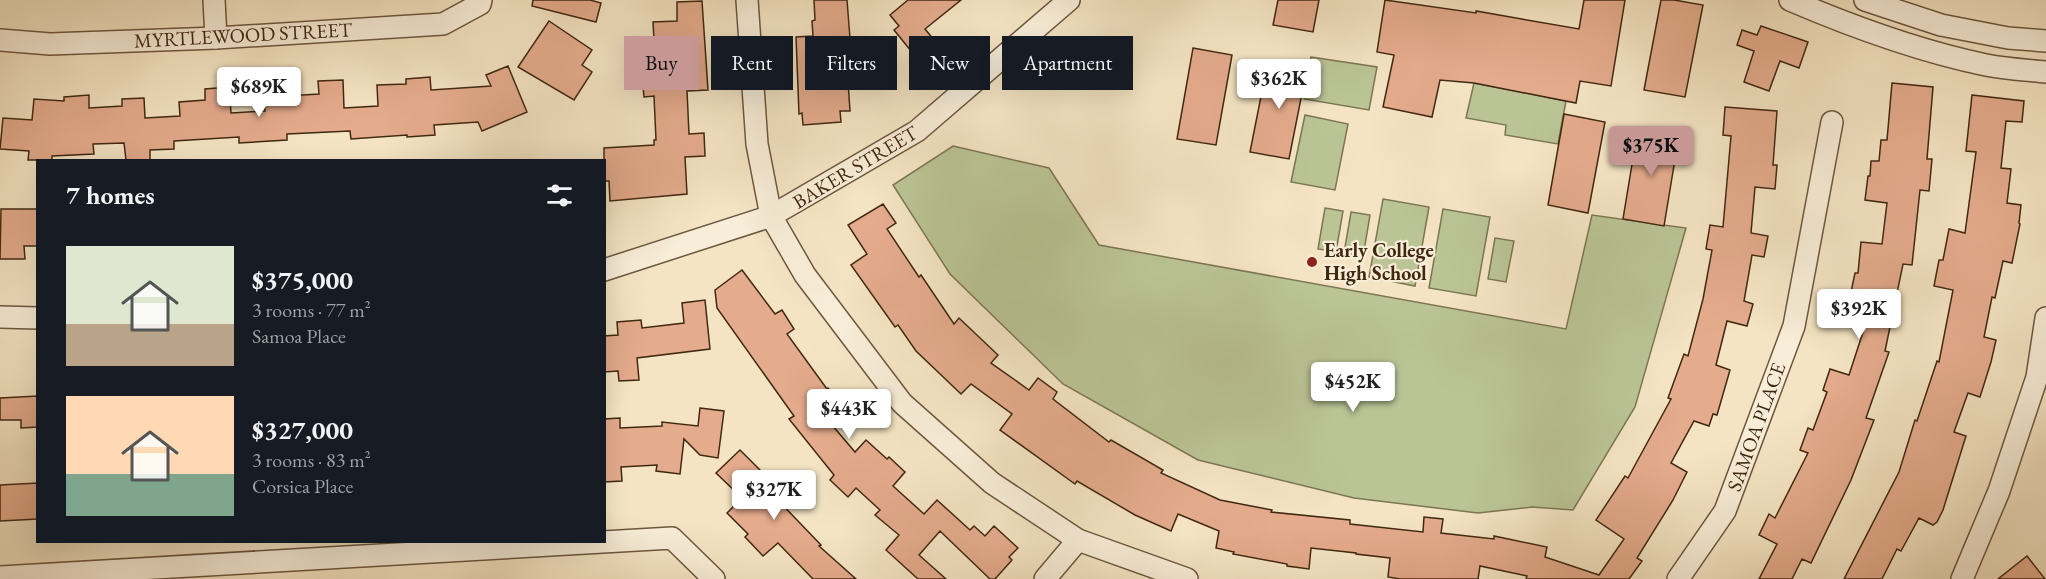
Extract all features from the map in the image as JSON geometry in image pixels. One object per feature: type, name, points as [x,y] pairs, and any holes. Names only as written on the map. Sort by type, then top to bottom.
[{"type":"street","points":[[214,0],[216,38]]},
{"type":"street","points":[[747,0],[757,144],[771,216],[805,275],[902,403],[992,483],[1078,540],[1187,579]]},
{"type":"street","points":[[1790,0],[1837,20],[1927,50],[1988,66],[2046,72]]},
{"type":"street","points":[[1865,0],[1941,25],[2008,38],[2046,41]]},
{"type":"street","name":"MYRTLEWOOD STREET","points":[[0,40],[50,44],[216,38],[443,24],[481,2]]},
{"type":"street","name":"BAKER STREET","points":[[606,269],[771,216],[917,131],[1055,4]]},
{"type":"street","name":"SAMOA PLACE","points":[[1678,579],[1725,511],[1794,326],[1832,122]]},
{"type":"street","points":[[0,316],[36,318]]},
{"type":"street","points":[[1962,579],[1999,491],[2041,379],[2046,318]]},
{"type":"street","points":[[606,542],[672,538],[714,579]]},
{"type":"street","points":[[1045,579],[1078,540]]},
{"type":"street","points":[[0,577],[586,543]]},
{"type":"green space","points":[[1311,57],[1377,67],[1369,110],[1304,99]]},
{"type":"green space","points":[[1474,83],[1566,101],[1558,144],[1505,135],[1506,125],[1466,118]]},
{"type":"green space","points":[[1305,115],[1348,124],[1335,190],[1291,182]]},
{"type":"green space","points":[[953,146],[1049,168],[1099,245],[1566,329],[1592,215],[1686,228],[1635,407],[1573,510],[1532,507],[1478,513],[1354,498],[1198,460],[1063,384],[950,274],[893,185]]},
{"type":"green space","points":[[1383,199],[1429,207],[1415,286],[1369,277]]},
{"type":"green space","points":[[1325,208],[1343,211],[1336,252],[1318,249]]},
{"type":"green space","points":[[1443,209],[1490,217],[1476,296],[1429,288]]},
{"type":"green space","points":[[1351,212],[1370,215],[1363,257],[1344,253]]},
{"type":"green space","points":[[1495,238],[1514,241],[1506,282],[1488,279]]},
{"type":"building","points":[[533,0],[590,0],[601,3],[596,22],[532,6]]},
{"type":"building","points":[[814,0],[847,0],[850,36],[813,36],[812,21],[815,20]]},
{"type":"building","points":[[908,0],[961,0],[925,29],[931,36],[909,36],[909,48],[894,30],[899,26],[890,15]]},
{"type":"building","points":[[1278,0],[1319,0],[1313,32],[1273,25]]},
{"type":"building","points":[[1385,0],[1476,13],[1476,11],[1579,29],[1584,0],[1625,0],[1611,86],[1580,81],[1576,103],[1474,83],[1440,80],[1432,117],[1383,107],[1394,55],[1377,52]]},
{"type":"building","points":[[1661,0],[1703,5],[1685,97],[1644,90]]},
{"type":"building","points":[[702,1],[708,90],[687,91],[689,134],[704,133],[705,156],[685,157],[687,194],[610,201],[604,148],[654,145],[654,140],[656,140],[654,96],[644,97],[643,90],[699,90],[699,36],[654,36],[653,22],[677,21],[677,2]]},
{"type":"building","points":[[549,21],[592,50],[582,65],[592,72],[574,100],[518,67]]},
{"type":"building","points":[[1761,26],[1808,42],[1799,68],[1780,61],[1769,91],[1744,82],[1754,51],[1737,45],[1742,30],[1757,35]]},
{"type":"building","points":[[805,36],[805,90],[849,90],[850,111],[840,111],[841,122],[803,125],[802,113],[799,114],[796,37]]},
{"type":"building","points":[[1193,48],[1232,55],[1216,145],[1177,139]]},
{"type":"building","points":[[1268,61],[1307,68],[1289,159],[1250,152]]},
{"type":"building","points":[[508,66],[527,112],[482,131],[478,122],[434,125],[435,135],[351,139],[350,131],[287,134],[287,140],[239,143],[239,137],[174,141],[174,149],[150,150],[150,159],[126,159],[124,143],[93,144],[94,154],[52,156],[52,159],[36,160],[28,160],[29,151],[0,149],[3,118],[32,120],[34,99],[64,101],[64,97],[89,95],[89,108],[122,106],[122,99],[144,98],[145,118],[180,116],[179,102],[205,100],[205,89],[229,87],[231,113],[265,111],[264,91],[286,90],[286,96],[319,94],[318,81],[343,80],[344,108],[378,106],[377,85],[406,84],[406,79],[430,77],[431,90],[491,86],[486,75]]},
{"type":"building","points":[[1892,83],[1933,87],[1927,159],[1932,159],[1929,191],[1920,190],[1912,265],[1903,264],[1885,351],[1889,352],[1866,418],[1874,420],[1851,480],[1811,563],[1802,559],[1792,579],[1759,579],[1777,544],[1759,535],[1769,514],[1775,518],[1808,453],[1800,450],[1808,428],[1813,430],[1827,392],[1823,390],[1830,369],[1849,375],[1865,326],[1848,322],[1854,292],[1851,292],[1855,273],[1858,273],[1861,242],[1882,244],[1887,203],[1865,200],[1871,161],[1879,161],[1881,140],[1887,140]]},
{"type":"building","points":[[1972,95],[2024,101],[2022,122],[2006,121],[2001,168],[2011,169],[2007,203],[2021,205],[2020,224],[2012,263],[2003,261],[1995,298],[1992,297],[1984,337],[1996,340],[1991,362],[1980,397],[1968,393],[1954,432],[1966,436],[1943,510],[1937,522],[1933,525],[1919,518],[1901,551],[1897,549],[1882,579],[1844,579],[1899,472],[1915,420],[1917,421],[1937,361],[1939,362],[1953,290],[1934,286],[1939,260],[1943,260],[1949,229],[1965,233],[1976,152],[1966,151]]},
{"type":"building","points":[[1725,107],[1777,111],[1773,165],[1777,165],[1775,189],[1755,187],[1751,233],[1768,236],[1764,257],[1752,255],[1744,301],[1753,304],[1747,326],[1727,321],[1716,365],[1730,370],[1717,415],[1713,414],[1709,426],[1694,421],[1671,463],[1687,472],[1673,500],[1637,558],[1642,561],[1629,579],[1526,579],[1527,576],[1480,566],[1478,579],[1400,579],[1388,577],[1390,558],[1311,548],[1309,569],[1233,554],[1234,552],[1216,548],[1219,531],[1178,514],[1171,531],[1135,515],[1077,481],[1075,484],[1000,430],[1012,414],[971,384],[961,394],[916,351],[898,325],[895,327],[851,265],[867,254],[848,225],[883,204],[896,223],[887,229],[919,277],[921,275],[954,324],[959,318],[998,355],[991,363],[1029,390],[1038,378],[1057,392],[1053,399],[1109,442],[1111,440],[1163,470],[1161,473],[1220,500],[1272,510],[1271,512],[1350,520],[1350,524],[1423,532],[1424,517],[1443,519],[1441,533],[1494,539],[1494,536],[1547,547],[1545,557],[1599,575],[1624,539],[1596,520],[1625,476],[1628,478],[1671,399],[1668,398],[1684,354],[1688,356],[1703,299],[1712,250],[1706,249],[1710,225],[1723,227],[1731,136],[1723,135]]},
{"type":"building","points":[[1564,114],[1605,122],[1588,213],[1548,205]]},
{"type":"building","points":[[1638,128],[1679,135],[1664,226],[1623,219]]},
{"type":"building","points":[[1,209],[36,209],[36,246],[24,246],[25,259],[0,259]]},
{"type":"building","points":[[742,270],[775,314],[782,310],[794,329],[787,334],[827,389],[843,406],[827,419],[855,452],[866,440],[887,459],[889,457],[905,472],[893,486],[924,514],[937,500],[970,530],[974,526],[985,536],[994,526],[1018,548],[1009,557],[1012,560],[995,579],[990,579],[940,531],[919,555],[946,579],[918,579],[886,550],[899,535],[875,515],[880,510],[856,488],[848,497],[830,480],[834,475],[789,419],[794,416],[717,308],[715,290]]},
{"type":"building","points":[[705,300],[710,349],[637,358],[639,380],[619,381],[618,371],[606,372],[606,336],[618,335],[617,322],[641,320],[642,328],[684,323],[682,303]]},
{"type":"building","points":[[36,396],[36,427],[21,428],[21,420],[0,420],[0,398]]},
{"type":"building","points":[[700,408],[724,411],[718,458],[700,455],[684,439],[680,474],[656,471],[657,465],[621,467],[622,481],[606,482],[606,419],[620,418],[620,428],[662,426],[662,422],[698,426]]},
{"type":"building","points":[[740,450],[778,488],[772,494],[821,545],[819,546],[856,579],[813,579],[778,543],[763,556],[745,537],[748,534],[727,513],[742,498],[716,473]]},
{"type":"building","points":[[36,483],[36,519],[0,521],[0,485]]},
{"type":"building","points":[[2027,556],[2045,579],[1998,579]]},
{"type":"place","name":"Early College High School","points":[[1312,262]]}]
